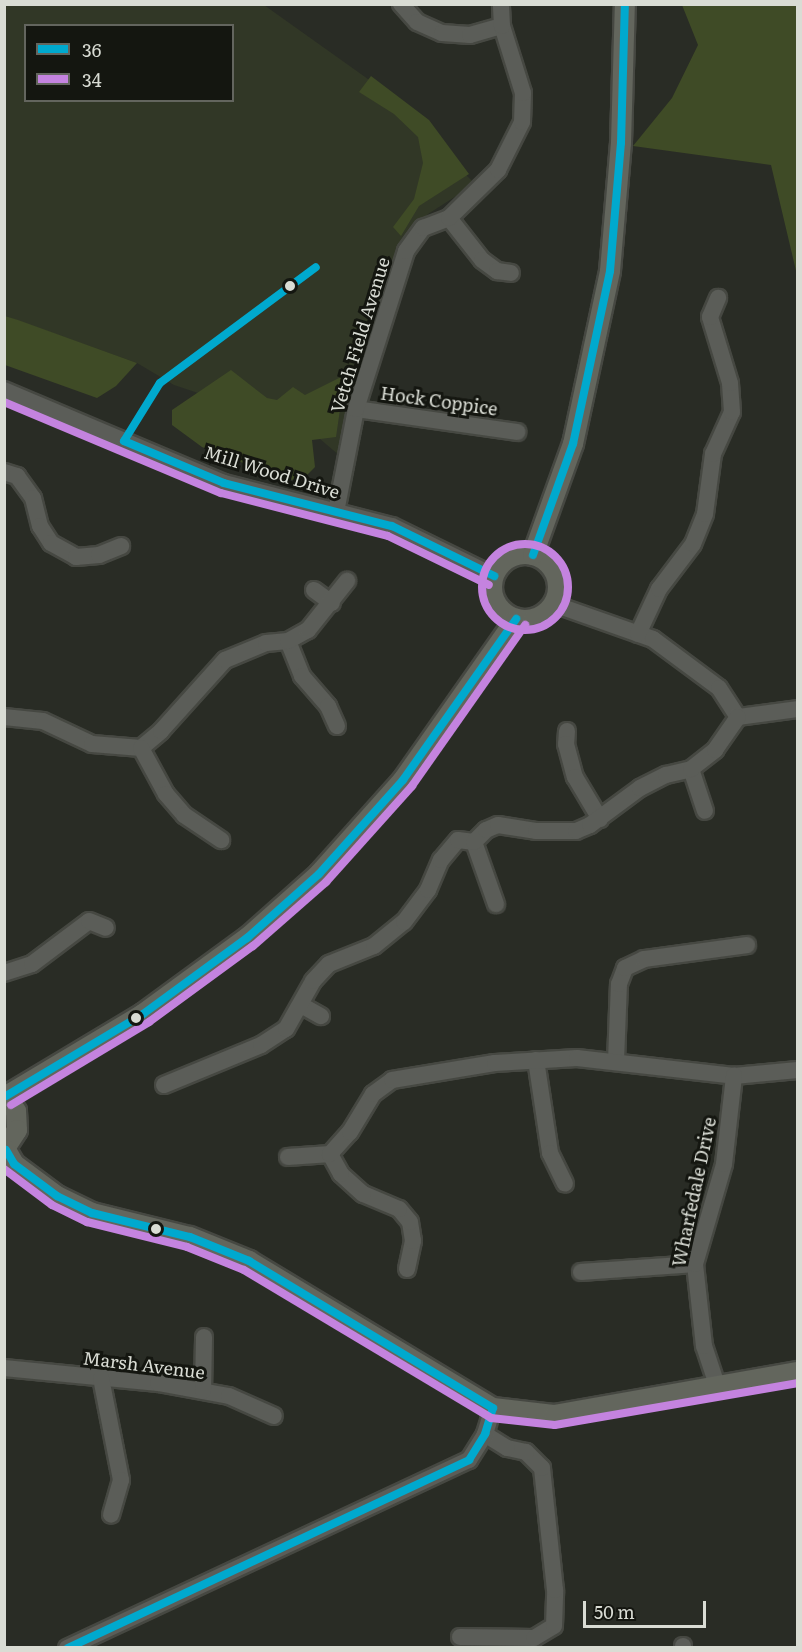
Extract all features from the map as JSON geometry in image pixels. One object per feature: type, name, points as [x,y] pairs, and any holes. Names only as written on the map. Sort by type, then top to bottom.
[{"type":"main road","points":[[533,555],[573,444],[610,271],[621,143],[625,4]]},
{"type":"main road","points":[[516,619],[495,601],[494,576],[510,558],[533,555],[553,569],[557,579],[556,600],[543,615],[516,619],[403,780],[319,874],[247,938],[143,1014],[5,1095],[16,1111],[17,1130],[5,1150],[14,1164],[57,1196],[92,1213],[190,1237],[249,1261],[493,1408],[554,1415],[798,1372]]},
{"type":"street","points":[[401,4],[417,22],[442,33],[470,35],[502,26]]},
{"type":"street","name":"Vetch Field Avenue","points":[[336,512],[356,409],[406,251],[423,228],[449,218],[498,170],[522,122],[523,93],[502,26],[501,4]]},
{"type":"street","points":[[449,218],[482,260],[497,271],[511,273]]},
{"type":"street","points":[[638,634],[659,589],[693,544],[705,514],[713,454],[732,412],[730,382],[710,316],[718,298]]},
{"type":"street","name":"Mill Wood Drive","points":[[4,390],[224,483],[392,526],[494,576]]},
{"type":"street","name":"Hock Coppice","points":[[356,409],[517,432]]},
{"type":"street","points":[[4,472],[17,476],[33,498],[40,526],[51,543],[76,557],[99,555],[121,546]]},
{"type":"street","points":[[4,717],[43,721],[92,744],[141,748],[161,731],[225,660],[266,643],[288,641],[308,630],[332,603],[346,581]]},
{"type":"street","points":[[314,590],[332,603]]},
{"type":"street","points":[[556,600],[565,608],[653,639],[719,688],[738,717]]},
{"type":"street","points":[[288,641],[302,676],[328,706],[337,726]]},
{"type":"street","points":[[474,842],[486,830],[498,825],[536,831],[576,831],[600,819],[640,788],[666,775],[691,769],[715,750],[738,717],[798,709]]},
{"type":"street","points":[[567,731],[566,744],[575,777],[600,819]]},
{"type":"street","points":[[141,748],[166,794],[184,815],[221,840]]},
{"type":"street","points":[[691,769],[705,811]]},
{"type":"street","points":[[164,1085],[261,1045],[286,1029],[314,981],[329,964],[374,946],[404,922],[429,890],[441,860],[458,840],[474,842]]},
{"type":"street","points":[[474,842],[496,904]]},
{"type":"street","points":[[4,973],[32,964],[89,921],[106,928]]},
{"type":"street","points":[[616,1061],[619,984],[625,968],[644,958],[747,945]]},
{"type":"street","points":[[301,1005],[321,1016]]},
{"type":"street","points":[[536,1060],[550,1153],[566,1184]]},
{"type":"street","points":[[288,1156],[330,1154],[350,1132],[373,1094],[392,1080],[438,1070],[536,1060],[616,1061],[734,1076],[798,1070]]},
{"type":"street","name":"Wharfedale Drive","points":[[717,1385],[704,1346],[695,1264],[724,1164],[734,1076]]},
{"type":"street","points":[[330,1154],[341,1174],[363,1194],[399,1209],[410,1222],[413,1241],[407,1269]]},
{"type":"street","points":[[581,1272],[695,1264]]},
{"type":"street","points":[[203,1391],[204,1336]]},
{"type":"street","name":"Marsh Avenue","points":[[4,1368],[203,1391],[229,1396],[274,1416]]},
{"type":"street","points":[[101,1378],[121,1480],[111,1515]]},
{"type":"street","points":[[67,1647],[469,1460],[485,1434],[493,1408]]},
{"type":"street","points":[[460,1637],[534,1638],[554,1626],[554,1578],[542,1468],[526,1452],[507,1448],[485,1434]]},
{"type":"shaded area","points":[[4,5],[264,5],[382,89],[475,184],[428,214],[404,240],[379,318],[357,369],[340,456],[293,416],[225,402],[174,385],[137,363],[5,316]]},
{"type":"green space","points":[[682,5],[797,5],[797,275],[771,165],[633,146],[672,98],[698,45]]},
{"type":"green space","points":[[371,76],[429,120],[469,174],[419,206],[401,236],[393,227],[414,199],[423,163],[418,137],[394,114],[359,92]]},
{"type":"green space","points":[[5,316],[137,363],[116,386],[97,398],[5,365]]},
{"type":"green space","points":[[231,370],[267,398],[277,400],[293,387],[305,395],[345,375],[336,437],[312,440],[315,467],[303,479],[287,480],[202,447],[172,425],[172,410]]},
{"type":"transit line","name":"36","points":[[533,555],[573,444],[610,271],[621,143],[625,4]]},
{"type":"transit line","name":"36","points":[[124,441],[160,383],[316,267]]},
{"type":"transit line","name":"34","points":[[4,402],[221,493],[388,536],[489,585]]},
{"type":"transit line","name":"36","points":[[124,441],[224,483],[392,526],[494,576]]},
{"type":"transit line","name":"34","points":[[525,544],[542,547],[556,556],[565,570],[568,587],[565,604],[556,618],[542,627],[525,630],[508,627],[494,618],[485,604],[482,587],[485,570],[494,556],[508,547],[525,544]]},
{"type":"transit line","name":"36","points":[[6,1096],[143,1014],[247,938],[319,874],[403,780],[516,619]]},
{"type":"transit line","name":"34","points":[[11,1105],[149,1022],[253,946],[326,882],[412,786],[525,625]]},
{"type":"transit line","name":"36","points":[[6,1150],[14,1164],[57,1196],[92,1213],[190,1237],[249,1261],[493,1408]]},
{"type":"transit line","name":"34","points":[[4,1169],[52,1205],[87,1222],[187,1247],[244,1270],[491,1418],[555,1425],[798,1383]]},
{"type":"transit line","name":"36","points":[[68,1648],[469,1460],[485,1434],[493,1408]]}]
